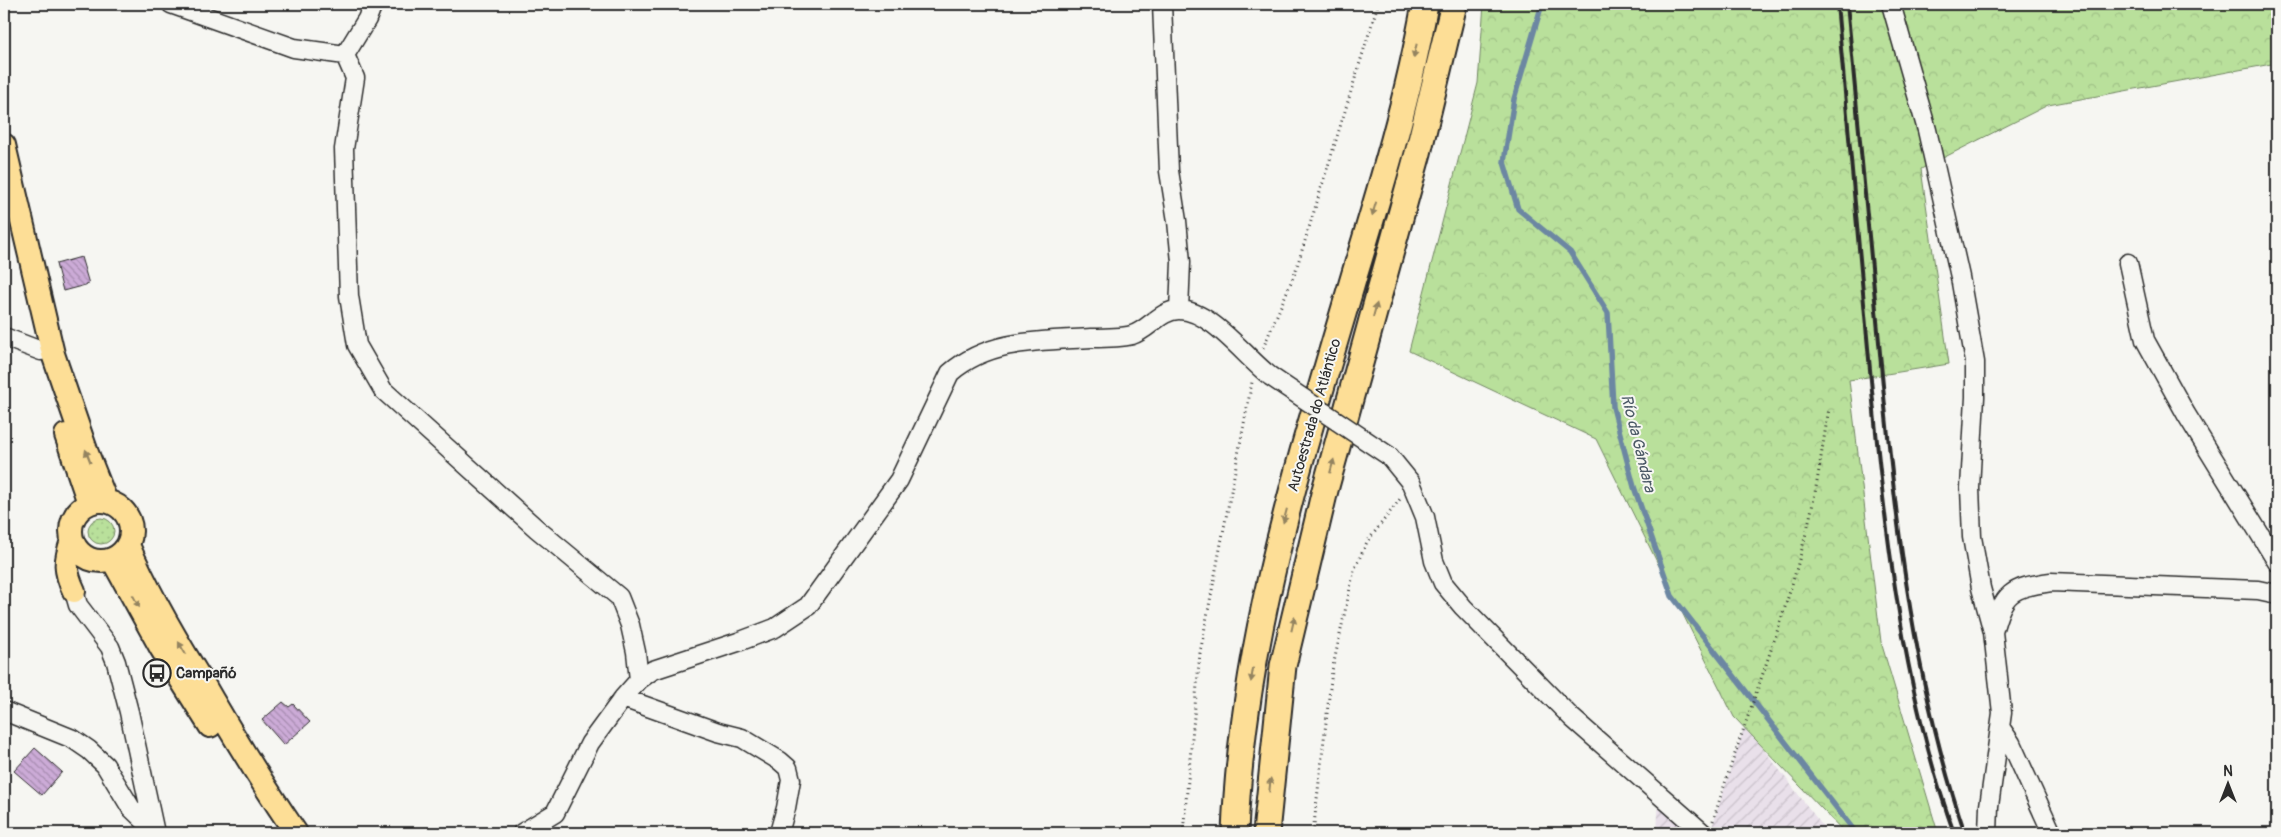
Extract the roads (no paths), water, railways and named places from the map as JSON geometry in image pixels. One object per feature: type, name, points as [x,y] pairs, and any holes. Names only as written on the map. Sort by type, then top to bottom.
[{"type":"highway","name":"Autoestrada do Atlántico","points":[[1236,833],[1236,802],[1249,696],[1260,622],[1277,546],[1304,444],[1393,147],[1425,4]]},
{"type":"highway","name":"Autoestrada do Atlántico","points":[[1266,833],[1283,666],[1325,490],[1418,153],[1454,4]]},
{"type":"main road","points":[[4,145],[53,354],[87,453],[93,504]]},
{"type":"main road","points":[[4,196],[41,351],[63,427],[68,466],[93,504]]},
{"type":"main road","points":[[93,504],[115,504],[128,518],[131,536],[111,555],[84,571],[74,591],[67,576],[66,565],[72,540],[72,521],[93,504]]},
{"type":"main road","points":[[72,540],[80,552],[111,555],[142,579],[255,772],[296,833]]},
{"type":"main road","points":[[111,555],[161,648],[278,833]]},
{"type":"street","points":[[171,4],[294,48],[345,55]]},
{"type":"street","points":[[345,55],[367,19],[373,4]]},
{"type":"street","points":[[1162,4],[1169,171],[1181,262],[1179,310]]},
{"type":"street","points":[[1891,4],[1927,130],[1973,345],[1976,381],[1970,453],[1972,538],[1981,588],[1993,632],[2002,713],[1988,806],[1988,833]]},
{"type":"street","points":[[345,55],[355,78],[344,149],[350,296],[357,345],[383,390],[537,529],[619,598],[630,624],[639,680]]},
{"type":"street","points":[[2128,263],[2145,340],[2186,414],[2277,562]]},
{"type":"street","points":[[522,833],[555,813],[590,743],[623,698],[639,680],[653,670],[774,628],[808,606],[899,480],[950,373],[964,361],[991,348],[1028,341],[1133,334],[1162,315],[1179,310],[1214,323],[1256,365],[1270,376],[1388,456],[1410,483],[1425,517],[1434,561],[1443,583],[1463,607],[1571,717],[1707,829]]},
{"type":"street","points":[[4,337],[41,351]]},
{"type":"street","points":[[1993,632],[1999,610],[2010,594],[2023,586],[2051,582],[2258,590],[2277,594]]},
{"type":"street","points":[[74,591],[78,605],[110,647],[116,662],[130,712],[155,832]]},
{"type":"street","points":[[623,698],[718,732],[742,738],[780,761],[788,768],[791,780],[779,833]]},
{"type":"street","points":[[4,711],[73,739],[89,750],[105,765],[131,808],[155,832]]},
{"type":"street","points":[[2000,727],[2011,743],[2052,833]]},
{"type":"waterway","name":"Río da Gándara","points":[[1542,4],[1514,99],[1504,162],[1518,209],[1570,252],[1608,313],[1613,407],[1634,487],[1672,596],[1856,833]]},
{"type":"railway","points":[[1837,4],[1887,532],[1896,594],[1919,715],[1935,775],[1954,833]]},
{"type":"railway","points":[[1847,4],[1890,458],[1906,585],[1930,710],[1946,772],[1965,833]]},
{"type":"place","name":"Campañó","points":[[157,673]]}]
